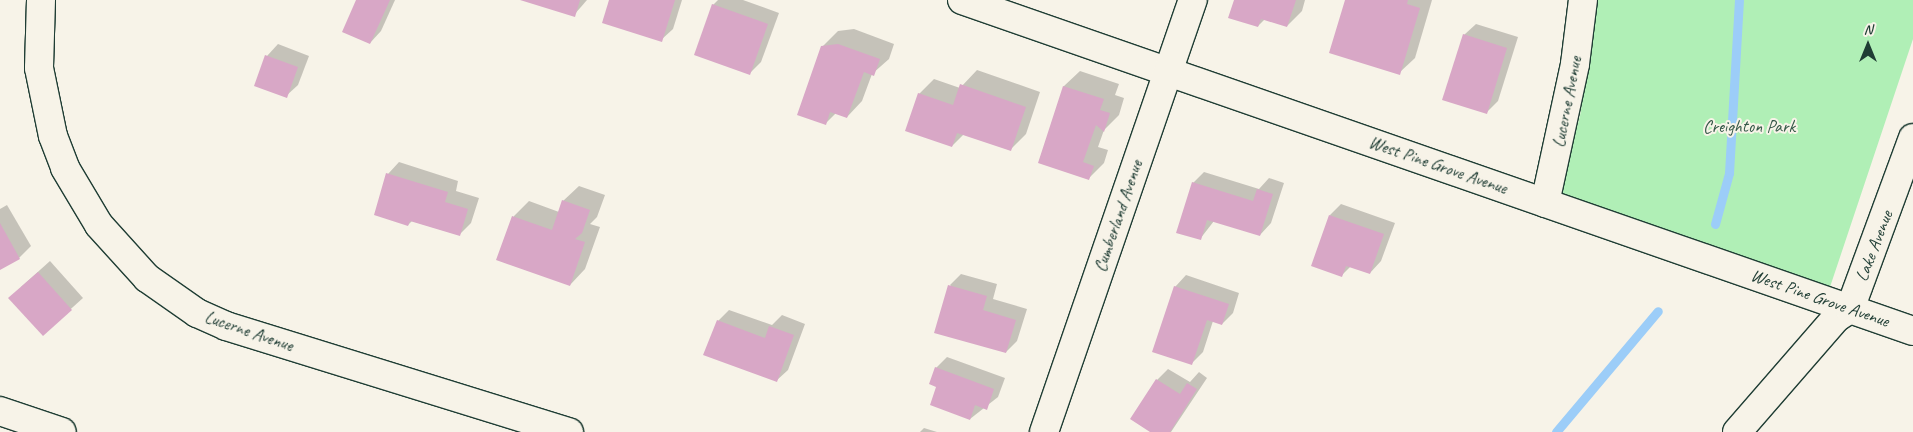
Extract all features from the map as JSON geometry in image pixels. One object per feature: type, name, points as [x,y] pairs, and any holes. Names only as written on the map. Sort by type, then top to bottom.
[{"type":"street","name":"Lucerne Avenue","points":[[41,0],[39,68],[53,136],[72,181],[99,225],[147,278],[197,313],[226,326],[569,432]]},
{"type":"street","name":"West Pine Grove Avenue","points":[[962,0],[1913,331]]},
{"type":"street","name":"Cumberland Avenue","points":[[1044,432],[1193,0]]},
{"type":"street","name":"Lucerne Avenue","points":[[1545,203],[1575,64],[1583,0]]},
{"type":"street","name":"Lake Avenue","points":[[1850,309],[1913,138]]},
{"type":"street","points":[[1738,432],[1836,318],[1850,309]]},
{"type":"street","points":[[0,411],[62,432]]},
{"type":"green space","name":"Creighton Park","points":[[1597,0],[1913,0],[1913,39],[1830,287],[1558,195],[1580,116]]},
{"type":"building","points":[[356,0],[390,0],[370,44],[342,32]]},
{"type":"building","points":[[520,0],[580,0],[575,17]]},
{"type":"building","points":[[609,0],[675,0],[662,42],[602,23]]},
{"type":"building","points":[[1234,0],[1296,0],[1287,27],[1261,19],[1258,27],[1228,18]]},
{"type":"building","points":[[1345,0],[1408,0],[1407,4],[1420,8],[1400,75],[1329,53]]},
{"type":"building","points":[[712,4],[768,24],[750,75],[694,55]]},
{"type":"building","points":[[1463,34],[1507,48],[1487,114],[1442,100]]},
{"type":"building","points":[[838,44],[880,59],[874,76],[864,72],[847,118],[830,112],[826,125],[797,115],[821,46]]},
{"type":"building","points":[[265,55],[298,67],[287,98],[254,86]]},
{"type":"building","points":[[960,84],[1026,107],[1011,151],[957,133],[952,147],[905,131],[918,93],[953,105]]},
{"type":"building","points":[[1063,86],[1104,99],[1100,110],[1110,113],[1104,132],[1096,125],[1083,162],[1094,166],[1089,180],[1038,163]]},
{"type":"building","points":[[386,173],[448,192],[445,202],[468,209],[460,236],[410,221],[408,226],[374,215]]},
{"type":"building","points":[[1192,182],[1253,201],[1257,189],[1273,194],[1260,236],[1207,220],[1201,240],[1176,233]]},
{"type":"building","points":[[562,200],[590,210],[582,233],[575,239],[585,242],[570,286],[496,260],[512,216],[552,230]]},
{"type":"building","points":[[1329,215],[1384,234],[1370,274],[1346,266],[1342,277],[1311,266]]},
{"type":"building","points":[[0,223],[20,259],[0,270]]},
{"type":"building","points":[[38,272],[72,310],[43,336],[8,298]]},
{"type":"building","points":[[948,285],[987,296],[983,310],[1016,320],[1006,353],[934,333]]},
{"type":"building","points":[[1174,286],[1229,304],[1222,325],[1207,320],[1192,365],[1152,352]]},
{"type":"building","points":[[717,320],[765,338],[769,326],[794,335],[777,382],[703,355]]},
{"type":"building","points":[[935,367],[994,389],[987,410],[975,405],[970,420],[930,405],[936,387],[929,384]]},
{"type":"building","points":[[1156,379],[1180,394],[1187,383],[1197,389],[1170,432],[1150,432],[1130,419]]},
{"type":"waterway","points":[[1715,224],[1729,173],[1739,0]]},
{"type":"waterway","points":[[1556,432],[1658,311]]}]
